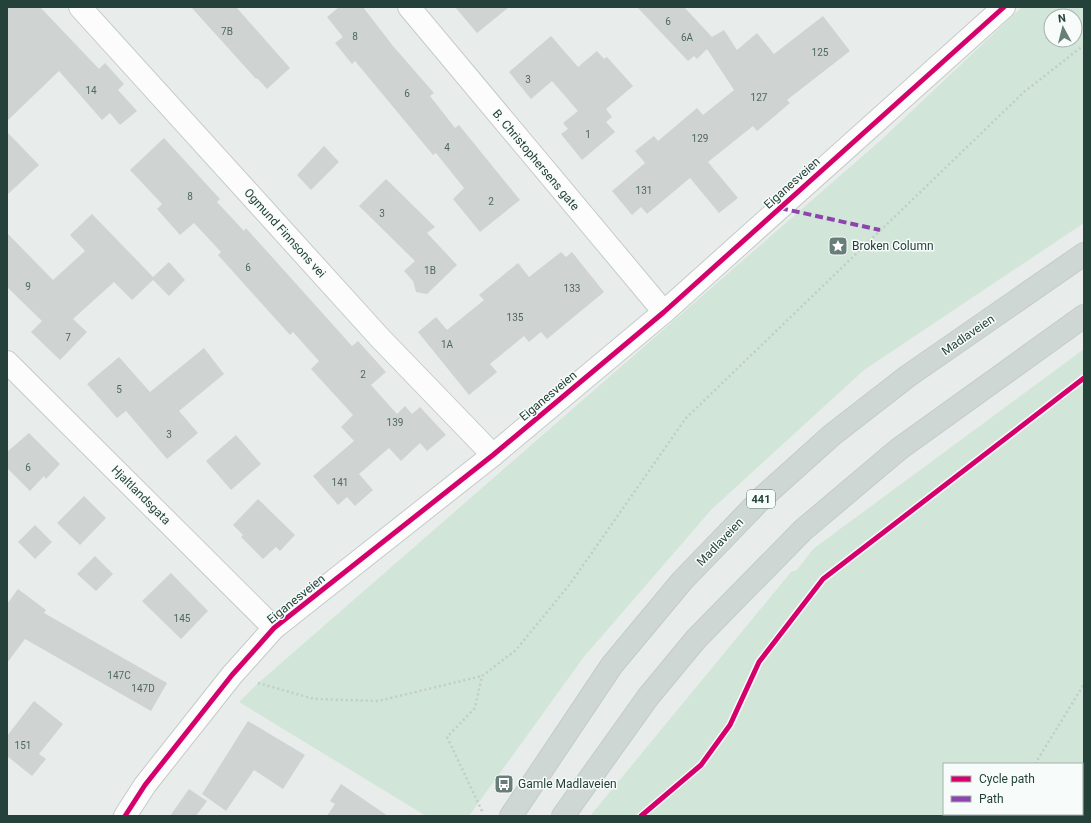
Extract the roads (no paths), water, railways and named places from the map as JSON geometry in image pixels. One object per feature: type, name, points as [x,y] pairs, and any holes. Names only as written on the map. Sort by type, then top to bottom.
[{"type":"main road","name":"Madlaveien","points":[[511,816],[612,665],[682,581],[763,497],[832,435],[908,376],[1084,254]]},
{"type":"main road","points":[[563,816],[648,697],[696,639],[803,530],[899,449],[1084,316]]},
{"type":"street","name":"Ogmund Finnsons vei","points":[[80,7],[380,338],[493,455]]},
{"type":"street","name":"B. Christophersens gate","points":[[409,7],[664,312]]},
{"type":"street","name":"Eiganesveien","points":[[125,816],[145,785],[232,675],[274,628],[493,455],[664,312],[1004,7]]},
{"type":"street","name":"Hjaltlandsgata","points":[[7,362],[274,628]]},
{"type":"water","points":[[1084,770],[1084,816],[1076,816],[1083,815]]},
{"type":"place","name":"Broken Column","points":[[838,246]]},
{"type":"place","name":"Gamle Madlaveien","points":[[504,784]]}]
